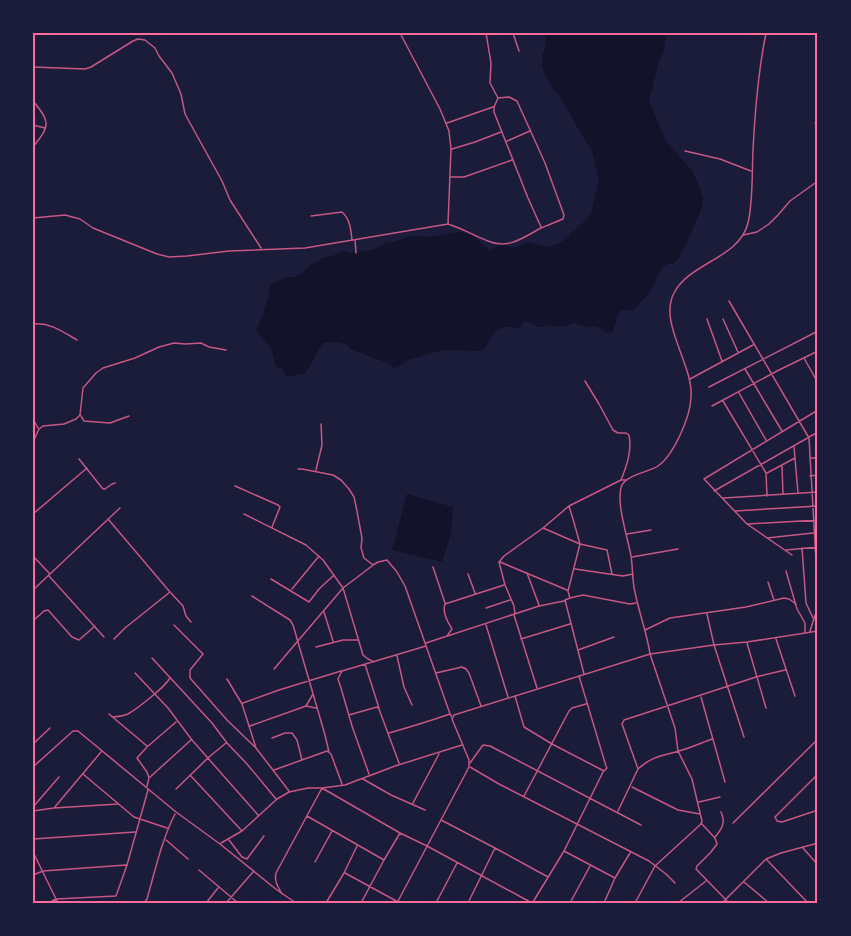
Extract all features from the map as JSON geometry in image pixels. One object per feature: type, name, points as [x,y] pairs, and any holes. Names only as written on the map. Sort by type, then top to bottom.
[{"type":"street","points":[[400,33],[447,123],[451,149],[448,224]]},
{"type":"street","points":[[486,33],[490,83],[498,98]]},
{"type":"street","points":[[513,33],[519,51]]},
{"type":"street","points":[[537,688],[499,562],[568,506],[621,480],[626,480],[659,465],[667,456],[688,418],[692,394],[690,379],[669,318],[671,300],[674,291],[682,283],[736,243],[748,225],[756,94],[766,33]]},
{"type":"street","points":[[33,67],[85,69],[133,41],[142,39],[150,44],[172,74],[181,94],[183,108],[189,122],[222,181],[231,203],[261,249]]},
{"type":"street","points":[[33,218],[65,215],[80,219],[93,228],[167,257],[230,251],[305,248],[448,224],[489,242],[503,244],[517,242],[563,219],[564,215],[517,101],[509,97],[498,98]]},
{"type":"street","points":[[498,98],[494,112],[541,228]]},
{"type":"street","points":[[33,100],[45,116],[46,129],[33,147]]},
{"type":"street","points":[[447,123],[494,107]]},
{"type":"street","points":[[818,118],[815,122],[818,131]]},
{"type":"street","points":[[33,125],[46,129]]},
{"type":"street","points":[[451,149],[502,131]]},
{"type":"street","points":[[506,141],[531,131]]},
{"type":"street","points":[[685,151],[720,159],[752,171]]},
{"type":"street","points":[[451,177],[464,177],[513,160]]},
{"type":"street","points":[[743,234],[757,232],[769,224],[790,201],[818,181]]},
{"type":"street","points":[[311,216],[342,212],[345,214],[351,228],[356,253]]},
{"type":"street","points":[[729,301],[808,438],[818,595]]},
{"type":"street","points":[[707,319],[722,362]]},
{"type":"street","points":[[723,319],[739,353]]},
{"type":"street","points":[[33,324],[48,324],[77,340]]},
{"type":"street","points":[[709,387],[818,331]]},
{"type":"street","points":[[129,416],[110,423],[84,421],[80,415],[82,391],[96,373],[159,346],[174,343],[201,343],[226,350]]},
{"type":"street","points":[[690,379],[754,344]]},
{"type":"street","points":[[712,406],[818,351]]},
{"type":"street","points":[[804,358],[818,383]]},
{"type":"street","points":[[745,369],[782,432]]},
{"type":"street","points":[[585,381],[613,430],[628,435],[630,447],[628,462],[621,480]]},
{"type":"street","points":[[738,392],[767,441]]},
{"type":"street","points":[[723,400],[762,464],[766,473],[767,496]]},
{"type":"street","points":[[792,555],[747,524],[704,479],[818,410]]},
{"type":"street","points":[[33,442],[39,429],[43,426],[64,424],[80,415]]},
{"type":"street","points":[[33,418],[39,429]]},
{"type":"street","points":[[315,471],[322,445],[321,424]]},
{"type":"street","points":[[714,490],[818,432]]},
{"type":"street","points":[[794,447],[798,494]]},
{"type":"street","points":[[766,473],[795,458]]},
{"type":"street","points":[[809,458],[818,458]]},
{"type":"street","points":[[79,459],[104,489],[115,483]]},
{"type":"street","points":[[782,466],[784,495]]},
{"type":"street","points":[[33,514],[87,468]]},
{"type":"street","points":[[298,469],[333,475],[341,480],[354,497],[362,538],[361,548],[364,558],[373,565]]},
{"type":"street","points":[[810,476],[818,475]]},
{"type":"street","points":[[626,480],[622,485],[621,505],[631,557],[634,591],[644,631],[675,728],[678,752],[692,779],[702,823],[717,842],[716,846],[696,867],[729,903]]},
{"type":"street","points":[[234,486],[280,507],[272,528]]},
{"type":"street","points":[[721,499],[818,492]]},
{"type":"street","points":[[568,506],[580,544],[568,591],[570,598]]},
{"type":"street","points":[[734,511],[818,506]]},
{"type":"street","points":[[33,590],[120,508]]},
{"type":"street","points":[[244,514],[306,545],[319,555],[342,588],[363,655],[374,662]]},
{"type":"street","points":[[108,519],[183,606],[190,622]]},
{"type":"street","points":[[747,524],[818,520]]},
{"type":"street","points":[[543,528],[580,544],[607,550],[612,574]]},
{"type":"street","points":[[626,535],[651,530]]},
{"type":"street","points":[[766,538],[814,533]]},
{"type":"street","points":[[785,550],[816,547]]},
{"type":"street","points":[[802,548],[806,603],[814,620]]},
{"type":"street","points":[[631,557],[678,549]]},
{"type":"street","points":[[291,591],[319,555]]},
{"type":"street","points":[[33,556],[104,637]]},
{"type":"street","points":[[274,669],[342,588],[373,565],[387,560],[405,586],[452,720],[470,763]]},
{"type":"street","points":[[500,562],[568,591]]},
{"type":"street","points":[[433,567],[445,604],[445,614],[452,630],[445,637]]},
{"type":"street","points":[[574,568],[623,576],[633,574]]},
{"type":"street","points":[[786,571],[796,604],[805,623],[805,633]]},
{"type":"street","points":[[527,573],[539,606]]},
{"type":"street","points":[[468,574],[476,594]]},
{"type":"street","points":[[272,579],[309,602],[333,576]]},
{"type":"street","points":[[768,582],[774,601]]},
{"type":"street","points":[[445,604],[505,585]]},
{"type":"street","points":[[114,639],[170,592]]},
{"type":"street","points":[[242,704],[279,690],[397,655],[514,614],[570,598],[583,595],[630,604],[637,603]]},
{"type":"street","points":[[252,596],[290,620],[293,625],[328,752],[331,754],[342,785]]},
{"type":"street","points":[[644,631],[670,618],[784,598],[796,604]]},
{"type":"street","points":[[486,608],[511,600]]},
{"type":"street","points":[[565,600],[584,674]]},
{"type":"street","points":[[810,632],[818,607]]},
{"type":"street","points":[[33,621],[48,610],[72,637],[79,640],[95,626]]},
{"type":"street","points":[[324,611],[334,642]]},
{"type":"street","points":[[707,613],[714,645],[744,737]]},
{"type":"street","points":[[485,624],[508,697]]},
{"type":"street","points":[[521,639],[571,624]]},
{"type":"street","points":[[174,625],[203,654],[190,670],[190,678],[256,748],[289,792]]},
{"type":"street","points":[[452,717],[508,697],[650,654],[818,631]]},
{"type":"street","points":[[578,650],[614,637]]},
{"type":"street","points":[[776,638],[795,696]]},
{"type":"street","points":[[316,647],[343,640],[359,640]]},
{"type":"street","points":[[747,642],[766,708]]},
{"type":"street","points":[[397,655],[404,687],[412,705]]},
{"type":"street","points":[[152,658],[277,800]]},
{"type":"street","points":[[365,664],[399,764]]},
{"type":"street","points":[[435,673],[462,667],[466,669],[481,706]]},
{"type":"street","points":[[638,769],[623,722],[666,705],[785,670]]},
{"type":"street","points":[[342,671],[339,679],[369,776]]},
{"type":"street","points":[[135,673],[168,708],[192,740],[259,816]]},
{"type":"street","points":[[322,788],[400,833],[533,903],[564,851],[607,768],[579,676]]},
{"type":"street","points":[[113,717],[126,715],[168,682],[170,677]]},
{"type":"street","points":[[227,679],[242,704],[256,748]]},
{"type":"street","points":[[306,706],[313,694]]},
{"type":"street","points":[[515,695],[524,727],[604,771]]},
{"type":"street","points":[[700,696],[724,782]]},
{"type":"street","points":[[524,797],[569,711],[587,704]]},
{"type":"street","points":[[249,726],[306,706],[317,708]]},
{"type":"street","points":[[349,715],[372,707],[379,708]]},
{"type":"street","points":[[109,714],[147,747]]},
{"type":"street","points":[[388,733],[450,714]]},
{"type":"street","points":[[48,903],[56,899],[116,896],[127,865],[149,778],[137,758],[177,722]]},
{"type":"street","points":[[33,744],[50,728]]},
{"type":"street","points":[[33,767],[75,730],[78,731],[176,812],[296,903]]},
{"type":"street","points":[[272,738],[292,733],[297,740],[302,760]]},
{"type":"street","points":[[618,812],[638,769],[659,756],[678,752],[712,739]]},
{"type":"street","points":[[733,823],[818,739]]},
{"type":"street","points":[[149,778],[192,740]]},
{"type":"street","points":[[176,789],[227,743]]},
{"type":"street","points":[[220,844],[242,831],[289,792],[342,785],[399,764],[462,745]]},
{"type":"street","points":[[344,873],[398,903],[470,763],[485,745],[642,825]]},
{"type":"street","points":[[54,808],[101,751]]},
{"type":"street","points":[[273,771],[328,752]]},
{"type":"street","points":[[413,804],[439,753]]},
{"type":"street","points":[[469,767],[650,861],[675,883]]},
{"type":"street","points":[[83,774],[134,817],[167,828]]},
{"type":"street","points":[[818,774],[775,817],[777,821],[782,822],[818,810]]},
{"type":"street","points":[[190,775],[242,831]]},
{"type":"street","points":[[33,807],[59,777]]},
{"type":"street","points":[[362,778],[391,795],[425,810]]},
{"type":"street","points":[[631,786],[678,810],[700,814]]},
{"type":"street","points":[[282,894],[274,878],[322,788]]},
{"type":"street","points":[[698,802],[720,797]]},
{"type":"street","points":[[33,811],[118,804]]},
{"type":"street","points":[[144,903],[167,828],[176,812]]},
{"type":"street","points":[[714,838],[724,822],[721,812]]},
{"type":"street","points":[[306,816],[384,860]]},
{"type":"street","points":[[441,820],[549,877]]},
{"type":"street","points":[[635,903],[655,866],[702,823]]},
{"type":"street","points":[[315,862],[333,831]]},
{"type":"street","points":[[33,839],[136,832]]},
{"type":"street","points":[[361,903],[400,833]]},
{"type":"street","points":[[228,839],[242,857],[247,858],[264,836]]},
{"type":"street","points":[[165,839],[188,859]]},
{"type":"street","points":[[722,903],[766,859],[818,843]]},
{"type":"street","points":[[326,903],[358,845]]},
{"type":"street","points":[[468,903],[495,848]]},
{"type":"street","points":[[803,848],[818,865]]},
{"type":"street","points":[[564,851],[615,878]]},
{"type":"street","points":[[33,852],[58,903]]},
{"type":"street","points":[[604,903],[615,878],[631,852]]},
{"type":"street","points":[[766,859],[808,903]]},
{"type":"street","points":[[436,903],[457,862]]},
{"type":"street","points":[[33,875],[43,871],[127,865]]},
{"type":"street","points":[[570,903],[590,865]]},
{"type":"street","points":[[199,870],[238,903]]},
{"type":"street","points":[[225,903],[254,871]]},
{"type":"street","points":[[678,903],[706,880]]},
{"type":"street","points":[[744,882],[769,903]]},
{"type":"street","points":[[206,903],[219,887]]},
{"type":"shaded area","points":[[545,33],[666,33],[664,52],[659,60],[649,96],[650,103],[665,140],[693,172],[703,200],[700,213],[681,255],[674,264],[667,264],[661,269],[651,291],[634,311],[622,310],[620,312],[612,332],[607,333],[596,326],[588,327],[573,323],[565,327],[547,325],[538,327],[526,321],[520,328],[506,327],[497,330],[483,351],[442,350],[408,360],[393,368],[388,363],[352,350],[343,344],[327,342],[323,343],[305,374],[286,376],[281,368],[276,366],[271,348],[257,332],[268,299],[270,284],[301,274],[320,259],[341,251],[349,253],[373,250],[388,242],[410,236],[429,237],[460,232],[472,235],[490,251],[501,244],[514,248],[528,242],[546,247],[559,244],[587,219],[591,213],[599,180],[593,154],[560,97],[551,86],[542,67],[546,43]]},
{"type":"shaded area","points":[[407,494],[453,507],[451,534],[442,562],[392,550]]}]
